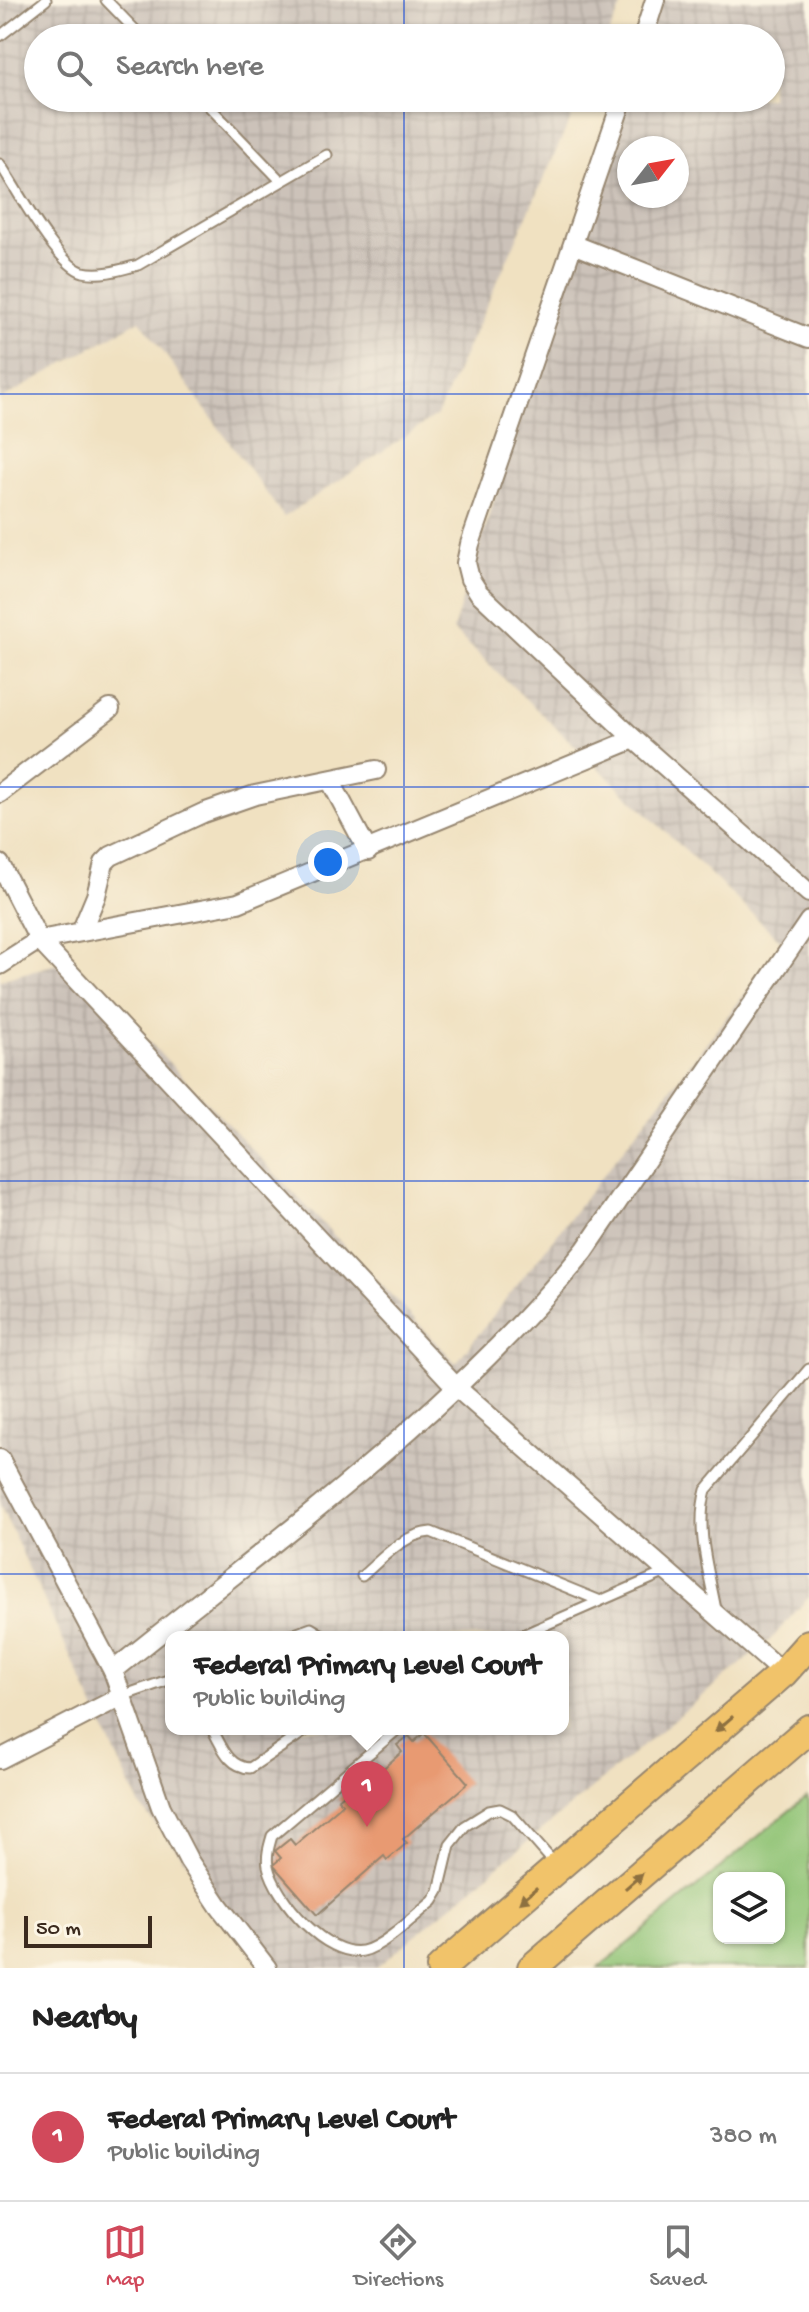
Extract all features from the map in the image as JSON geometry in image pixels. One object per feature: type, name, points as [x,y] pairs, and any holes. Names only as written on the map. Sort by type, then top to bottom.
[{"type":"main road","points":[[441,1968],[783,1673],[809,1644]]},
{"type":"main road","points":[[532,1968],[809,1729]]},
{"type":"street","points":[[647,24],[655,0]]},
{"type":"street","points":[[618,112],[466,563],[470,579],[479,593],[634,739],[809,893]]},
{"type":"street","points":[[575,245],[809,338]]},
{"type":"street","points":[[0,793],[110,709]]},
{"type":"street","points":[[0,965],[39,940],[238,903],[634,739]]},
{"type":"street","points":[[81,932],[96,896],[104,863],[111,856],[203,813],[255,795],[376,770]]},
{"type":"street","points":[[330,780],[368,851]]},
{"type":"street","points":[[0,864],[39,940],[457,1388],[783,1673]]},
{"type":"street","points":[[113,1671],[383,1453],[457,1388],[565,1275],[809,921]]},
{"type":"street","points":[[0,1459],[113,1671],[161,1807],[189,1861],[267,1968]]},
{"type":"street","points":[[0,1759],[122,1696]]},
{"type":"lane","points":[[24,0],[30,12]]},
{"type":"lane","points":[[0,36],[46,0]]},
{"type":"lane","points":[[106,0],[129,24]]},
{"type":"lane","points":[[214,112],[281,181]]},
{"type":"lane","points":[[0,164],[61,258],[81,271],[107,273],[138,265],[327,155]]},
{"type":"lane","points":[[718,1617],[701,1530],[700,1510],[706,1490],[809,1369]]},
{"type":"lane","points":[[362,1576],[407,1539],[418,1533],[431,1532],[598,1600]]},
{"type":"lane","points":[[531,1631],[666,1572]]},
{"type":"lane","points":[[122,1696],[165,1681]]},
{"type":"lane","points":[[215,1735],[231,1762],[240,1768],[250,1768],[299,1735]]},
{"type":"lane","points":[[391,1735],[272,1836],[268,1849],[269,1869],[285,1899],[311,1932],[342,1950],[361,1952],[373,1948],[433,1901],[439,1891],[450,1845],[465,1826],[489,1811],[500,1809],[512,1815],[559,1869]]},
{"type":"shaded area","points":[[0,0],[624,0],[613,24],[24,24],[24,112],[574,112],[437,415],[284,517],[140,320],[0,400]]},
{"type":"shaded area","points":[[652,0],[809,0],[809,1597],[771,1639],[376,1968],[277,1968],[140,1806],[0,1505],[0,980],[71,960],[456,1363],[784,944],[453,630],[617,112],[785,112],[785,24],[644,24]]},
{"type":"green space","points":[[806,1797],[809,1801],[809,1968],[598,1968],[713,1873],[713,1944],[785,1944],[785,1872],[715,1872]]},
{"type":"building","points":[[426,1735],[468,1783],[403,1839],[407,1843],[387,1860],[384,1856],[317,1915],[273,1865],[281,1858],[275,1851],[290,1839],[295,1845],[343,1804],[338,1799],[354,1786],[358,1790],[402,1752],[397,1745],[409,1736],[414,1742]]},
{"type":"place","name":"Federal Primary Level Court","points":[[367,1827]]}]
